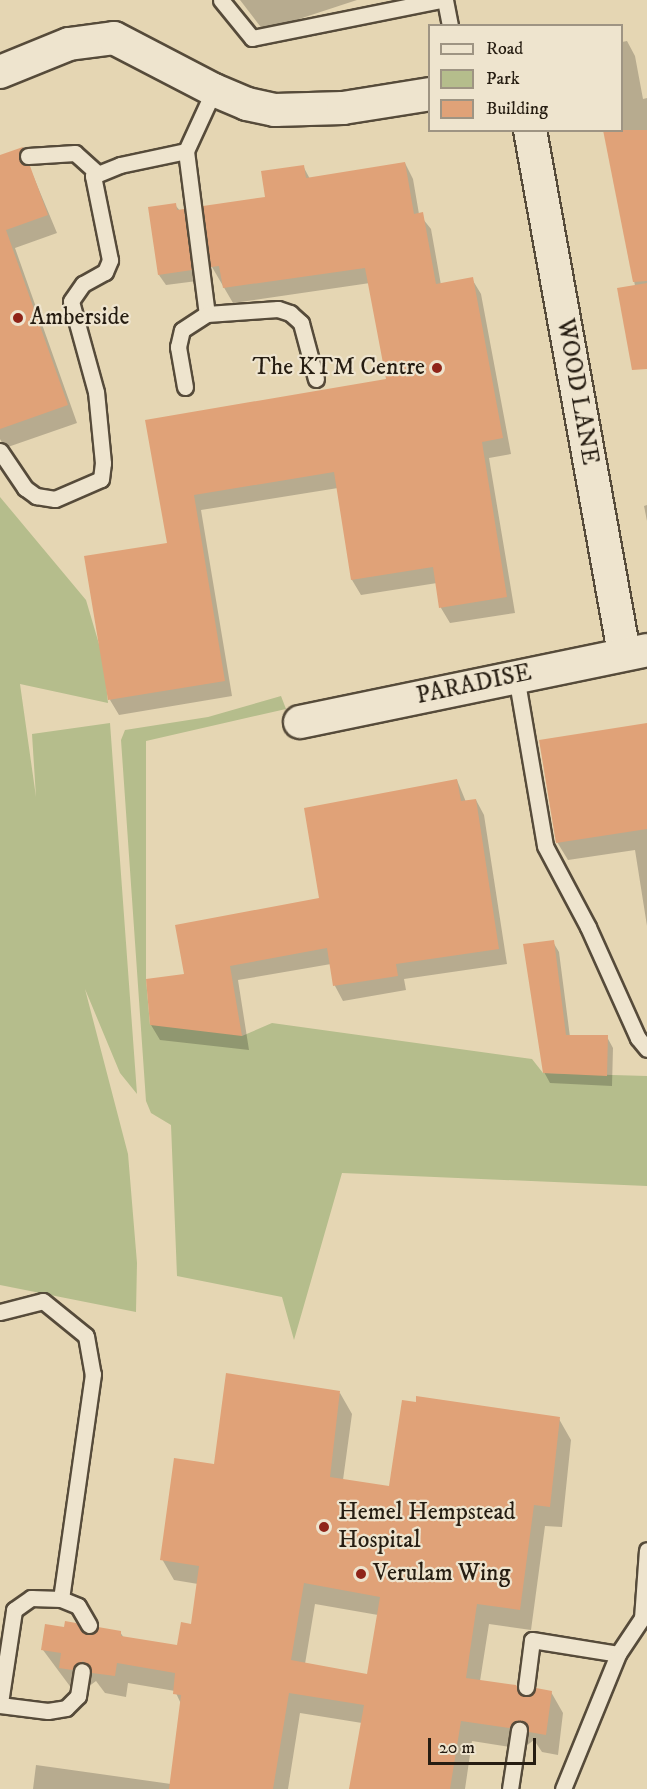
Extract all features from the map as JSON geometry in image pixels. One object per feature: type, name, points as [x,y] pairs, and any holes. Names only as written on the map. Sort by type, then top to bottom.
[{"type":"street","points":[[0,72],[69,44],[114,38],[214,90],[248,104],[306,111],[428,94]]},
{"type":"street","name":"WOOD LANE","points":[[530,132],[635,651]]},
{"type":"street","name":"PARADISE","points":[[300,722],[635,651]]},
{"type":"lane","points":[[221,0],[252,38],[443,0],[449,24]]},
{"type":"lane","points":[[207,314],[186,150],[214,90]]},
{"type":"lane","points":[[96,172],[186,150]]},
{"type":"lane","points":[[28,156],[75,153],[96,172]]},
{"type":"lane","points":[[0,452],[25,488],[36,496],[56,499],[101,479],[103,463],[96,392],[71,301],[83,284],[105,272],[110,260],[93,181],[96,172]]},
{"type":"lane","points":[[185,387],[178,347],[182,330],[207,314],[278,309],[290,313],[301,323],[316,379]]},
{"type":"lane","points":[[516,676],[545,846],[588,927],[638,1038],[647,1049]]},
{"type":"lane","points":[[0,1312],[43,1301],[86,1336],[93,1374],[61,1599]]},
{"type":"lane","points":[[563,1789],[618,1654],[642,1618],[647,1550]]},
{"type":"lane","points":[[82,1671],[78,1696],[66,1708],[48,1711],[0,1704],[15,1611],[31,1598],[61,1599],[78,1606],[89,1625]]},
{"type":"lane","points":[[526,1687],[532,1641],[618,1654]]},
{"type":"lane","points":[[510,1789],[519,1730]]},
{"type":"green space","points":[[0,497],[86,600],[104,661],[108,703],[20,684],[36,797],[32,734],[110,723],[137,1094],[120,1073],[85,989],[128,1154],[137,1263],[136,1312],[0,1285]]},
{"type":"green space","points":[[281,696],[286,709],[146,741],[146,979],[150,1025],[204,1015],[242,1036],[272,1023],[532,1059],[543,1073],[647,1076],[647,1186],[342,1173],[294,1340],[282,1297],[177,1276],[171,1125],[151,1113],[146,1101],[121,740],[125,730],[208,717]]},
{"type":"building","points":[[647,130],[647,281],[633,282],[603,132]]},
{"type":"building","name":"Amberside","points":[[23,147],[20,161],[30,166],[48,215],[6,230],[68,405],[0,429],[0,155]]},
{"type":"building","points":[[405,162],[414,214],[423,212],[436,284],[473,277],[503,438],[482,442],[507,597],[439,608],[433,567],[351,580],[334,472],[194,495],[225,681],[108,700],[84,556],[167,543],[145,420],[386,379],[365,268],[223,288],[219,266],[211,267],[203,206],[265,197],[261,171],[304,165],[306,178]]},
{"type":"building","points":[[176,203],[177,210],[184,209],[192,270],[158,275],[148,207]]},
{"type":"building","points":[[647,283],[647,369],[632,370],[617,288]]},
{"type":"building","points":[[647,723],[647,829],[556,843],[539,740]]},
{"type":"building","points":[[457,779],[461,801],[476,799],[499,949],[396,964],[398,976],[333,986],[327,948],[230,966],[242,1036],[150,1025],[146,979],[184,974],[175,925],[319,898],[304,808]]},
{"type":"building","points":[[554,940],[566,1035],[608,1035],[607,1076],[543,1073],[523,944]]},
{"type":"building","name":"Verulam Wing","points":[[226,1373],[340,1391],[330,1477],[389,1486],[402,1400],[416,1402],[416,1396],[560,1417],[550,1507],[534,1505],[520,1610],[477,1604],[466,1678],[516,1685],[524,1697],[536,1688],[552,1691],[546,1735],[529,1732],[521,1721],[509,1728],[461,1721],[450,1789],[349,1789],[364,1705],[289,1693],[273,1789],[169,1789],[181,1695],[173,1694],[175,1673],[117,1663],[115,1676],[92,1673],[83,1661],[72,1670],[59,1668],[61,1653],[41,1650],[45,1624],[64,1627],[65,1621],[76,1623],[88,1635],[98,1627],[121,1631],[121,1636],[177,1645],[181,1622],[191,1624],[199,1566],[160,1560],[174,1458],[214,1464]],"holes":[[[304,1583],[380,1597],[367,1674],[291,1660]]]},
{"type":"place","name":"Amberside","points":[[18,318]]},
{"type":"place","name":"The KTM Centre","points":[[437,368]]},
{"type":"place","name":"Hemel Hempstead Hospital","points":[[324,1527]]},
{"type":"place","name":"Verulam Wing","points":[[361,1574]]}]
